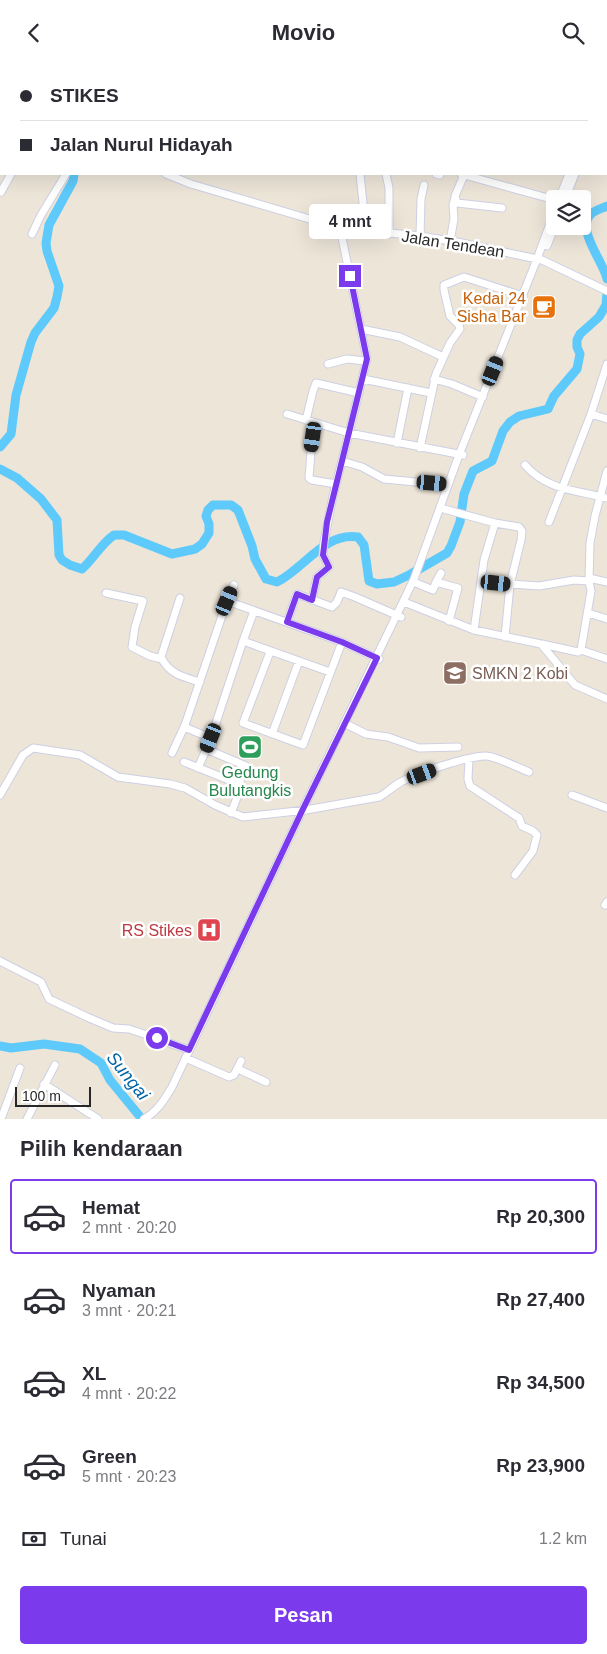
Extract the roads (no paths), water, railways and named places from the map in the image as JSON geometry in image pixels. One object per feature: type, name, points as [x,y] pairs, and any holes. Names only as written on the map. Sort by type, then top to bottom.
[{"type":"street","points":[[1,192],[10,175]]},
{"type":"street","points":[[32,235],[41,215],[65,175]]},
{"type":"street","name":"Jalan Tendean","points":[[168,175],[191,184],[340,228],[420,236],[539,260],[604,290]]},
{"type":"street","points":[[360,175],[366,232]]},
{"type":"street","points":[[386,175],[389,188],[389,234]]},
{"type":"street","points":[[450,241],[454,219],[453,205],[463,175],[546,198]]},
{"type":"street","points":[[563,190],[569,175]]},
{"type":"street","points":[[569,190],[575,175]]},
{"type":"street","points":[[420,236],[421,199],[424,185]]},
{"type":"street","points":[[455,196],[458,204],[502,208]]},
{"type":"street","points":[[312,600],[317,577],[329,567],[323,555],[324,542],[366,361],[340,228]]},
{"type":"street","points":[[150,1118],[163,1102],[189,1050],[416,581],[448,485],[462,455],[539,260],[547,235]]},
{"type":"street","points":[[420,567],[446,510],[482,397],[495,371],[523,296],[550,235]]},
{"type":"street","points":[[420,448],[434,379],[450,343],[460,329],[460,325],[450,316],[444,289],[446,283],[464,277],[523,296]]},
{"type":"street","points":[[361,329],[400,337],[443,357]]},
{"type":"street","points":[[328,364],[343,359],[366,361]]},
{"type":"street","points":[[549,522],[604,382],[607,364]]},
{"type":"street","points":[[363,379],[431,393]]},
{"type":"street","points":[[434,379],[452,384],[482,397]]},
{"type":"street","points":[[306,420],[316,383],[359,393]]},
{"type":"street","points":[[397,443],[408,389]]},
{"type":"street","points":[[591,414],[607,419]]},
{"type":"street","points":[[287,415],[349,433],[462,455]]},
{"type":"street","points":[[315,423],[310,478],[336,485]]},
{"type":"street","points":[[342,461],[362,467],[384,479],[448,485]]},
{"type":"street","points":[[525,465],[540,479],[561,488],[603,497]]},
{"type":"street","points":[[581,650],[591,591],[589,579],[590,543],[603,497],[607,471]]},
{"type":"street","points":[[446,510],[495,523],[519,527],[522,531],[510,585],[505,637]]},
{"type":"street","points":[[474,630],[487,547],[495,523]]},
{"type":"street","points":[[416,581],[432,590],[441,573]]},
{"type":"street","points":[[481,582],[539,586],[589,579],[607,582]]},
{"type":"street","points":[[436,582],[458,588],[448,621]]},
{"type":"street","points":[[172,753],[184,727],[234,585]]},
{"type":"street","points":[[106,593],[143,601],[135,627],[132,647],[162,659],[172,671],[180,676],[200,682]]},
{"type":"street","points":[[287,622],[297,594],[332,607],[337,602],[339,593],[343,593],[399,616]]},
{"type":"street","points":[[162,659],[161,654],[180,598]]},
{"type":"street","points":[[227,601],[342,642],[378,659]]},
{"type":"street","points":[[406,603],[474,630],[578,653],[581,650],[607,659]]},
{"type":"street","points":[[198,768],[211,738],[254,611]]},
{"type":"street","points":[[588,613],[607,619]]},
{"type":"street","points":[[243,641],[330,672]]},
{"type":"street","points":[[270,652],[243,723],[303,745],[342,642]]},
{"type":"street","points":[[541,644],[575,685],[607,699]]},
{"type":"street","points":[[150,1118],[168,1102],[304,811],[348,725],[378,659]]},
{"type":"street","points":[[272,734],[299,661]]},
{"type":"street","points":[[348,725],[366,734],[388,737],[419,748],[458,747]]},
{"type":"street","points":[[184,727],[211,738]]},
{"type":"street","points":[[0,795],[26,751],[33,748],[80,755],[118,777],[170,784],[185,788],[231,813],[243,817],[304,811],[379,797],[403,781],[458,761],[488,756],[529,772]]},
{"type":"street","points":[[206,749],[246,766],[239,784],[240,790],[231,813]]},
{"type":"street","points":[[469,759],[468,779],[470,786],[520,818],[522,826],[537,835],[532,851],[515,875]]},
{"type":"street","points":[[184,762],[239,784]]},
{"type":"street","points":[[572,795],[607,808]]},
{"type":"street","points":[[0,961],[41,982],[49,999],[87,1017],[113,1028],[129,1029],[189,1050]]},
{"type":"street","points":[[188,1059],[229,1077],[234,1075],[241,1061]]},
{"type":"street","points":[[27,1119],[55,1065]]},
{"type":"street","points":[[1,1119],[20,1068]]},
{"type":"street","points":[[238,1069],[266,1082]]},
{"type":"street","points":[[44,1084],[98,1119]]},
{"type":"waterway","points":[[0,447],[11,434],[16,395],[31,342],[35,333],[54,308],[57,297],[59,286],[46,243],[49,225],[73,181],[74,175]]},
{"type":"waterway","points":[[607,206],[592,213],[587,219],[586,227],[588,236],[607,279]]},
{"type":"waterway","points":[[0,469],[17,478],[41,499],[57,520],[59,555],[62,560],[70,565],[82,569],[114,535],[124,535],[172,554],[195,549],[202,544],[209,533],[209,524],[206,516],[208,510],[213,505],[231,505],[238,510],[255,559],[266,579],[277,582],[335,540],[346,537],[358,537],[364,545],[369,581],[377,584],[394,582],[447,553],[460,522],[464,494],[473,471],[492,461],[503,431],[510,422],[519,416],[548,409],[554,396],[577,369],[580,354],[577,340],[580,334],[599,317],[606,305],[607,293]]},
{"type":"waterway","name":"Sungai","points":[[0,1046],[11,1048],[44,1044],[80,1049],[101,1063],[110,1080],[142,1119]]},
{"type":"place","name":"Kedai 24 Sisha Bar","points":[[544,307]]},
{"type":"place","name":"SMKN 2 Kobi","points":[[455,673]]},
{"type":"place","name":"Gedung Bulutangkis","points":[[250,747]]},
{"type":"place","name":"RS Stikes","points":[[209,930]]}]
